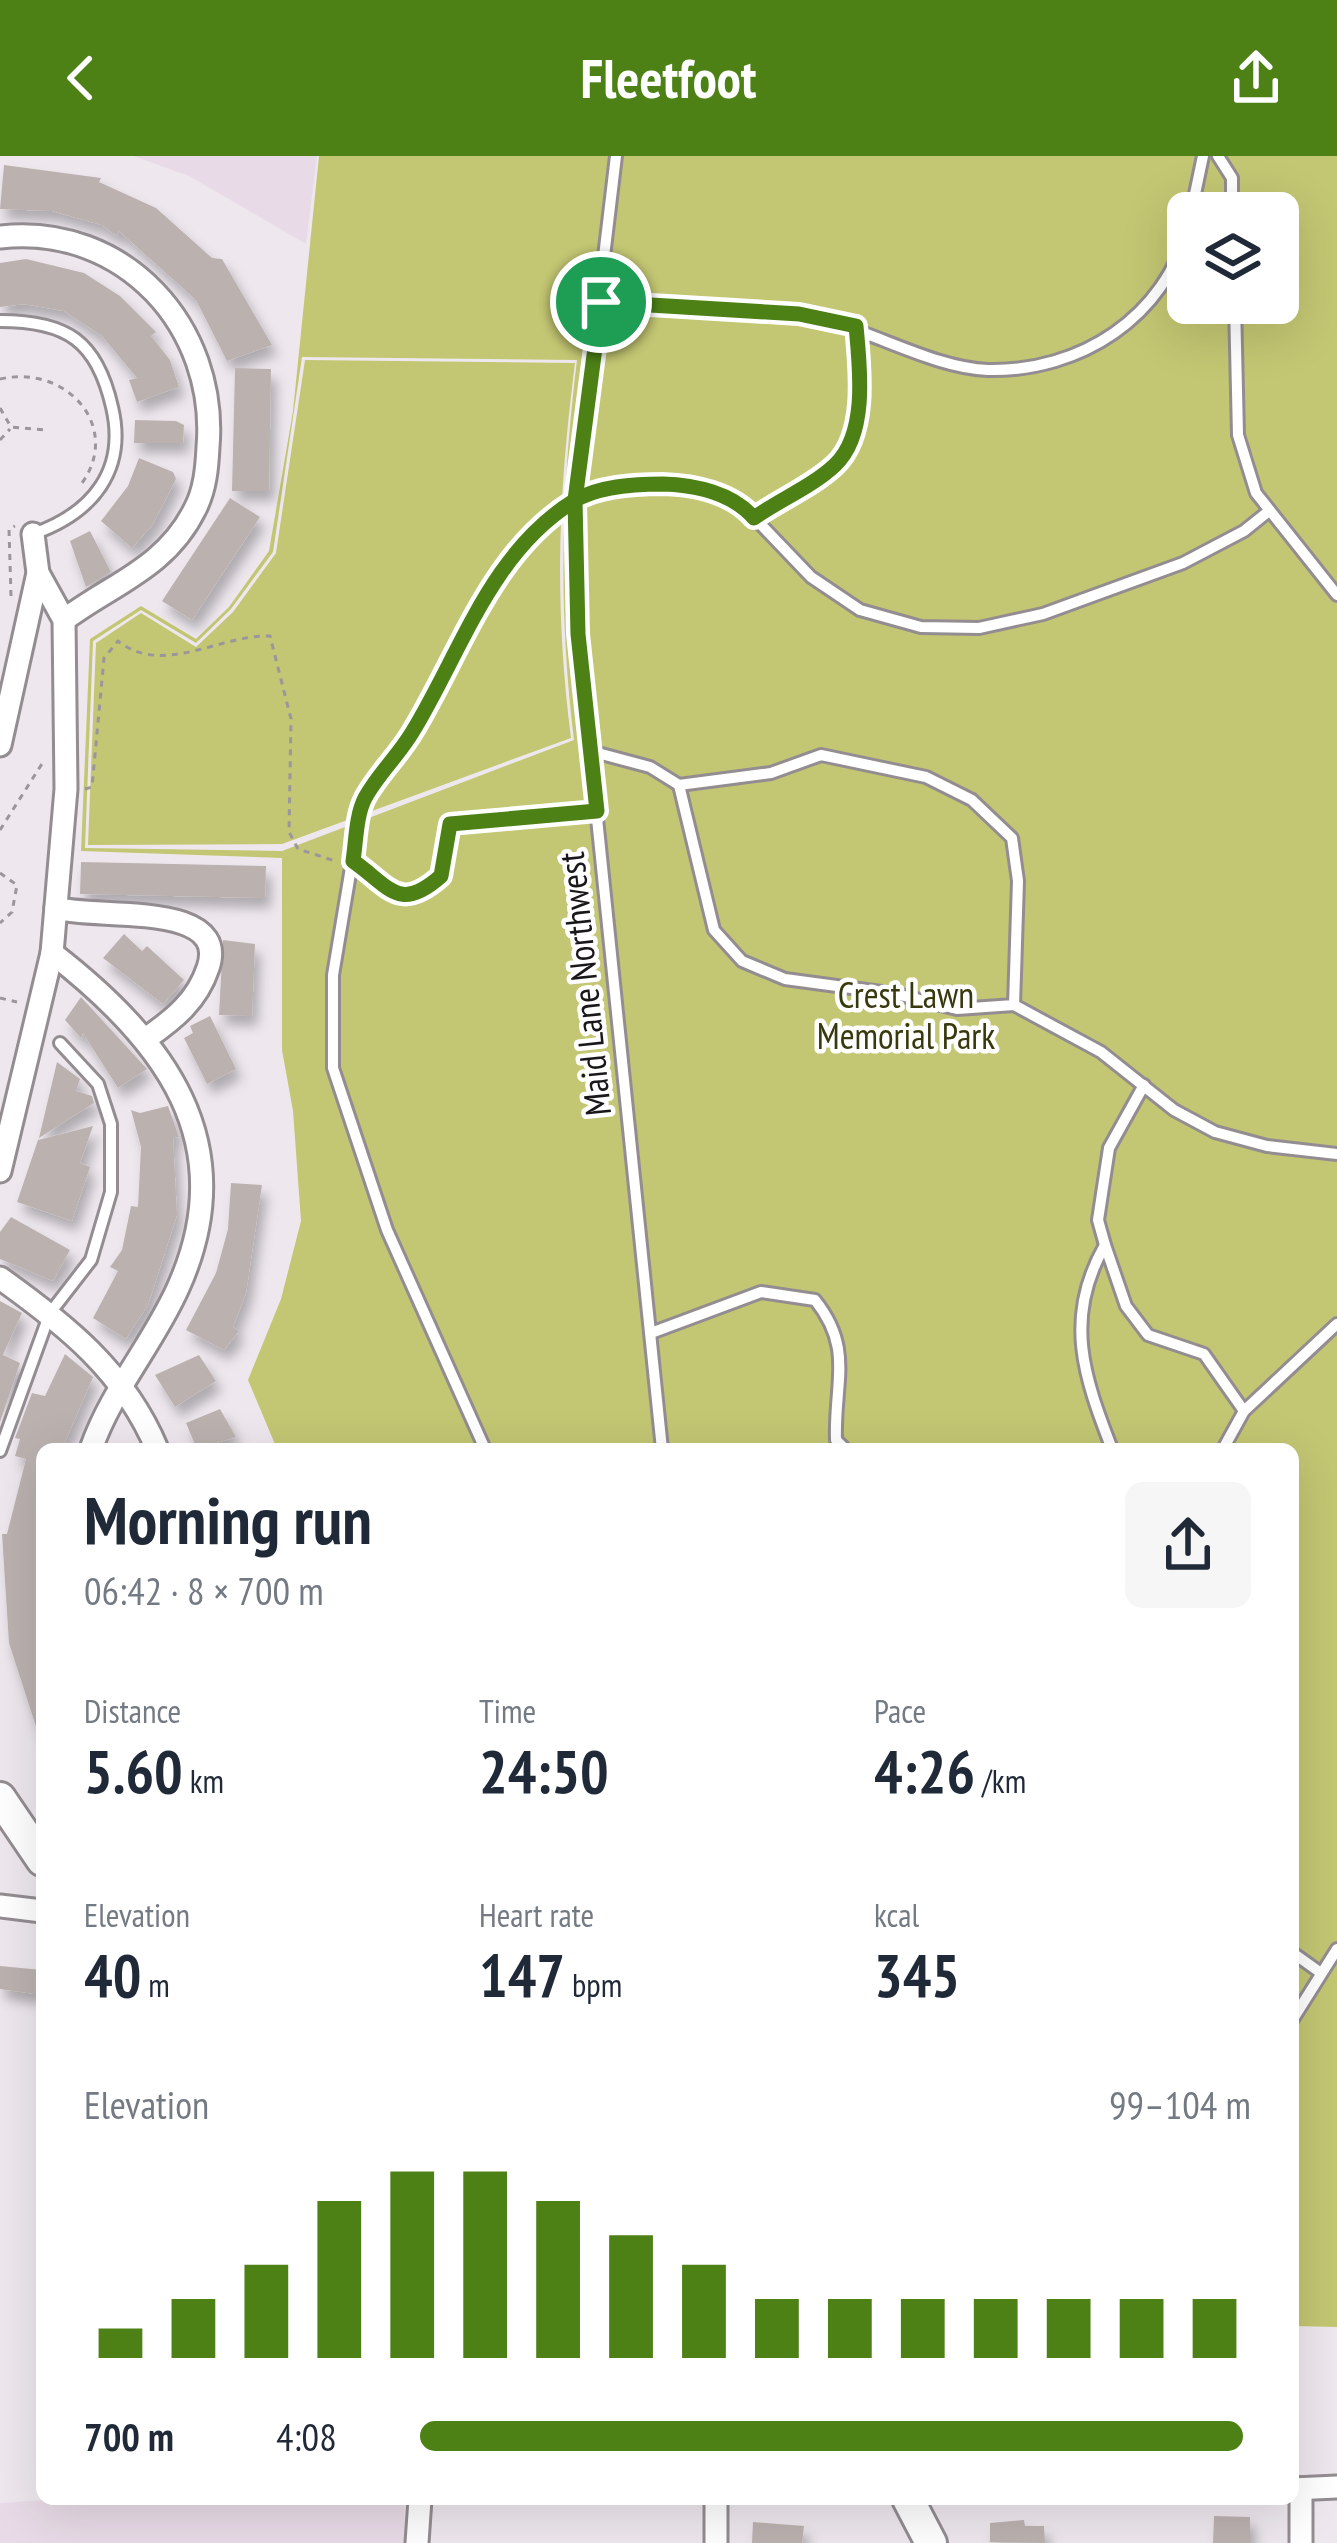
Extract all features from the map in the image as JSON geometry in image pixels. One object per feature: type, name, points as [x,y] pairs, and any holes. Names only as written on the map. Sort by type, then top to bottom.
[{"type":"main road","points":[[0,1798],[36,1851]]},
{"type":"main road","points":[[911,2505],[931,2543]]},
{"type":"street","points":[[0,237],[47,238],[82,247],[120,261],[147,280],[165,299],[197,352],[208,390],[206,474],[196,507],[178,537],[123,586],[91,600],[64,620]]},
{"type":"street","points":[[0,1171],[52,952],[66,789],[64,620],[38,573],[26,529]]},
{"type":"street","points":[[0,746],[38,573]]},
{"type":"street","points":[[56,908],[82,916],[163,917],[189,922],[206,934],[212,956],[205,979],[191,1002],[147,1038]]},
{"type":"street","points":[[52,952],[107,995],[147,1038],[195,1124],[202,1180],[196,1235],[178,1288],[94,1443]]},
{"type":"street","points":[[0,1278],[93,1350],[122,1385],[154,1443]]},
{"type":"street","points":[[0,1906],[36,1910]]},
{"type":"street","points":[[1301,2543],[1312,2488]]},
{"type":"street","points":[[417,2543],[420,2505]]},
{"type":"street","points":[[716,2505],[716,2543]]},
{"type":"lane","name":"Maid Lane Northwest","points":[[616,156],[575,500],[578,634],[594,752],[661,1443]]},
{"type":"lane","points":[[1195,192],[1203,156]]},
{"type":"lane","points":[[1218,156],[1232,178],[1232,192]]},
{"type":"lane","points":[[601,302],[799,314],[856,326],[986,370],[1057,362],[1115,335],[1155,299],[1167,272]]},
{"type":"lane","points":[[0,321],[55,328],[82,342],[99,360],[116,423],[117,460],[102,484],[72,515],[26,529]]},
{"type":"lane","points":[[1235,324],[1238,435],[1256,493],[1337,595]]},
{"type":"lane","points":[[754,518],[832,468],[850,447],[858,398],[856,326]]},
{"type":"lane","points":[[481,1443],[387,1230],[333,1068],[333,974],[362,802],[412,734],[483,601],[524,540],[575,500],[602,490],[694,484],[745,508],[811,577],[860,610],[921,627],[979,628],[1043,614],[1183,563],[1244,531],[1269,511]]},
{"type":"lane","points":[[594,752],[650,767],[680,785],[771,773],[821,755],[926,777],[972,800],[1012,838],[1018,881],[1014,1005]]},
{"type":"lane","points":[[680,785],[714,930],[742,961],[785,979],[896,994],[957,1009],[1014,1005],[1101,1052],[1215,1132],[1267,1146],[1337,1154]]},
{"type":"lane","points":[[0,1451],[50,1313],[91,1260],[111,1192],[111,1124],[98,1084],[60,1043]]},
{"type":"lane","points":[[1144,1085],[1109,1148],[1098,1220],[1105,1245],[1126,1306],[1148,1335],[1204,1354],[1244,1411]]},
{"type":"lane","points":[[1105,1245],[1086,1278],[1080,1324],[1094,1409],[1109,1443]]},
{"type":"lane","points":[[651,1333],[761,1292],[815,1300],[838,1328],[842,1361],[839,1443]]},
{"type":"lane","points":[[1226,1443],[1244,1411],[1337,1324]]},
{"type":"lane","points":[[1299,2009],[1337,1949]]},
{"type":"lane","points":[[1299,1957],[1321,1972]]},
{"type":"path","points":[[0,378],[32,375],[64,384],[83,406],[93,438],[89,473],[78,488]]},
{"type":"path","points":[[0,408],[11,428]]},
{"type":"path","points":[[11,428],[47,430]]},
{"type":"path","points":[[0,440],[11,428]]},
{"type":"path","points":[[11,599],[9,529],[26,529]]},
{"type":"path","points":[[66,789],[92,787],[104,658],[111,646],[118,641],[133,653],[193,653],[248,635],[270,636],[291,719],[289,832],[298,849],[339,862],[353,861],[395,896],[407,896],[441,876],[450,824],[597,811]]},
{"type":"path","points":[[0,830],[46,757]]},
{"type":"path","points":[[0,873],[17,885],[17,896],[13,912],[0,923]]},
{"type":"shaded area","points":[[133,156],[317,156],[306,244],[189,176]]},
{"type":"shaded area","points":[[0,2503],[404,2505],[405,2543],[0,2543]]},
{"type":"green space","name":"Crest Lawn Memorial Park","points":[[319,156],[1337,156],[1337,2327],[1299,2326],[1299,1443],[274,1443],[248,1380],[281,1299],[301,1221],[293,1111],[282,1050],[282,858],[81,851],[90,639],[141,606],[196,639],[229,607],[269,551],[293,411]],"holes":[[[302,357],[577,360],[568,456],[565,644],[574,740],[282,851],[85,848],[93,641],[141,610],[196,643],[231,609],[273,552]]]},
{"type":"green space","points":[[305,360],[575,363],[560,550],[571,738],[282,844],[88,845],[96,643],[141,613],[196,647],[233,612],[276,553]]},
{"type":"building","points":[[4,165],[101,178],[99,182],[156,208],[212,258],[222,259],[272,345],[227,361],[196,300],[119,231],[117,236],[102,225],[52,211],[0,209]]},
{"type":"building","points":[[26,259],[84,273],[120,296],[156,332],[151,336],[170,360],[179,387],[137,402],[129,380],[137,378],[102,336],[64,311],[24,304],[0,307],[0,263]]},
{"type":"building","points":[[235,368],[271,369],[269,491],[232,491]]},
{"type":"building","points":[[135,420],[176,421],[184,425],[183,443],[134,443]]},
{"type":"building","points":[[139,458],[173,472],[176,479],[153,524],[132,548],[101,521],[128,486]]},
{"type":"building","points":[[230,498],[260,517],[192,620],[162,601]]},
{"type":"building","points":[[90,531],[111,572],[86,587],[70,541]]},
{"type":"building","points":[[81,862],[266,866],[265,898],[80,894]]},
{"type":"building","points":[[124,934],[142,951],[147,946],[184,980],[163,1004],[103,958]]},
{"type":"building","points":[[223,940],[255,944],[252,1016],[219,1015]]},
{"type":"building","points":[[81,997],[147,1069],[118,1088],[83,1033],[81,1038],[65,1020]]},
{"type":"building","points":[[210,1016],[236,1069],[207,1084],[184,1038],[193,1033],[190,1026]]},
{"type":"building","points":[[57,1062],[80,1079],[76,1091],[92,1096],[94,1103],[39,1138]]},
{"type":"building","points":[[168,1106],[179,1137],[173,1138],[177,1215],[148,1305],[126,1339],[93,1318],[118,1271],[110,1267],[122,1250],[131,1206],[138,1207],[141,1147],[131,1110],[140,1113]]},
{"type":"building","points":[[93,1126],[80,1163],[90,1167],[72,1221],[17,1202],[38,1140]]},
{"type":"building","points":[[231,1183],[262,1185],[246,1293],[233,1327],[239,1331],[224,1350],[186,1330],[216,1273],[228,1229]]},
{"type":"building","points":[[11,1217],[70,1250],[53,1281],[0,1259],[0,1232]]},
{"type":"building","points":[[0,1301],[22,1313],[3,1355],[20,1363],[0,1422]]},
{"type":"building","points":[[65,1354],[93,1377],[65,1443],[36,1443],[36,1727],[9,1643],[2,1534],[7,1534],[26,1459],[15,1456],[20,1439],[15,1438],[32,1393],[45,1396]]},
{"type":"building","points":[[199,1355],[216,1381],[175,1407],[155,1375]]},
{"type":"building","points":[[220,1409],[236,1437],[194,1443],[186,1423]]},
{"type":"building","points":[[0,1966],[36,1969],[36,1994],[0,1989]]},
{"type":"building","points":[[1214,2516],[1250,2517],[1250,2543],[1213,2543]]},
{"type":"building","points":[[1024,2520],[1025,2526],[1044,2526],[1045,2543],[990,2542],[990,2523]]},
{"type":"building","points":[[753,2522],[804,2526],[802,2543],[752,2543]]},
{"type":"route","points":[[601,302],[575,500],[578,634],[597,811],[450,824],[441,876],[407,896],[395,896],[353,861],[362,802],[412,734],[483,601],[524,540],[575,500],[602,490],[648,484],[694,484],[745,508],[754,518],[832,468],[850,447],[858,398],[856,326],[799,314],[601,302]]}]
